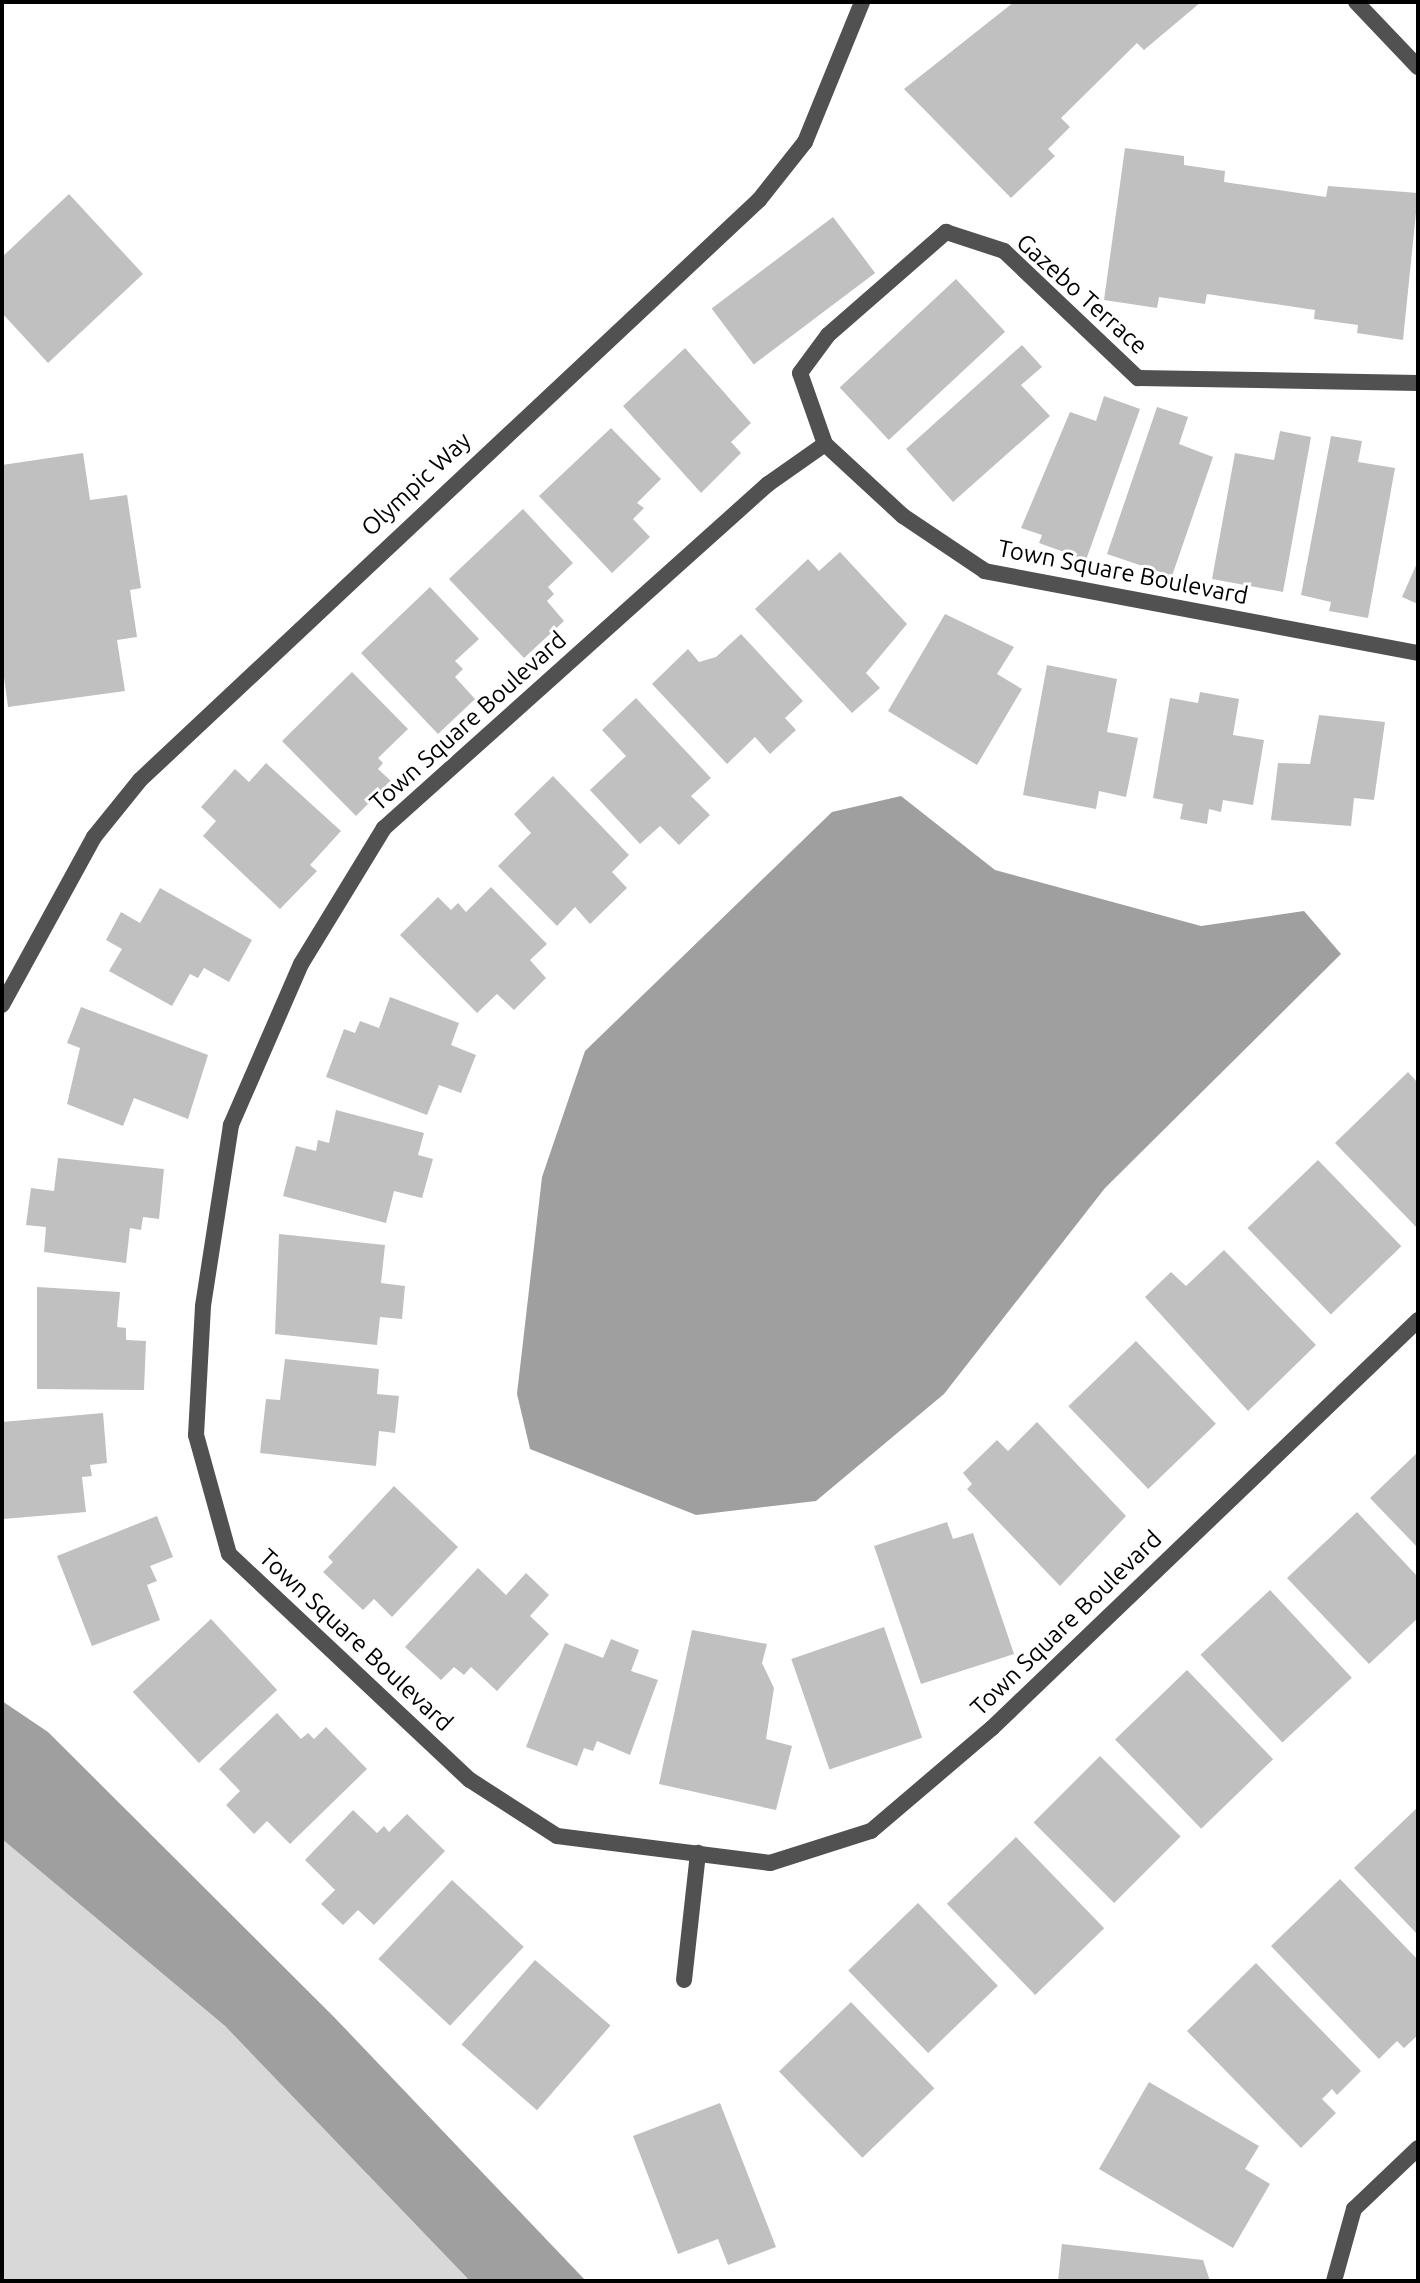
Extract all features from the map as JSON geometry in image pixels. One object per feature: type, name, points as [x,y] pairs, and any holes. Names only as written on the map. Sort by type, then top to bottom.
[{"type":"street","name":"Olympic Way","points":[[2,1005],[94,837],[140,780],[759,200],[805,142],[862,2]]},
{"type":"street","points":[[1356,2],[1418,67]]},
{"type":"street","name":"Gazebo Terrace","points":[[825,444],[800,373],[828,335],[946,232],[1004,251],[1138,378],[1418,383]]},
{"type":"street","name":"Town Square Boulevard","points":[[1418,653],[985,571],[903,516],[825,444],[768,484],[384,828],[301,964],[231,1125],[203,1306],[196,1435],[229,1554],[470,1780],[557,1836],[770,1863],[871,1831],[992,1728],[1418,1320]]},
{"type":"street","points":[[684,1980],[698,1853]]},
{"type":"street","points":[[1334,2281],[1354,2209],[1418,2148]]},
{"type":"shaded area","points":[[901,796],[995,870],[1201,926],[1304,911],[1341,954],[1105,1188],[944,1394],[816,1501],[696,1515],[530,1449],[517,1394],[542,1177],[585,1051],[832,812]]},
{"type":"shaded area","points":[[2,1701],[48,1732],[334,2017],[586,2281],[470,2281],[225,2026],[2,1839]]},
{"type":"shaded area","points":[[2,1839],[225,2026],[470,2281],[2,2281]]},
{"type":"building","points":[[1014,2],[1201,2],[1144,50],[1137,43],[1061,118],[1070,127],[1048,149],[1055,156],[1011,198],[904,89]]},
{"type":"building","points":[[1125,148],[1184,156],[1184,165],[1225,171],[1224,182],[1326,197],[1328,186],[1418,193],[1403,340],[1357,333],[1358,325],[1314,319],[1315,310],[1207,294],[1205,304],[1159,297],[1157,308],[1104,300]]},
{"type":"building","points":[[69,194],[143,274],[48,363],[2,313],[2,257]]},
{"type":"building","points":[[833,217],[875,273],[754,364],[712,308]]},
{"type":"building","points":[[956,279],[1005,332],[889,440],[840,387]]},
{"type":"building","points":[[1022,345],[1042,367],[1021,385],[1050,416],[953,502],[906,449]]},
{"type":"building","points":[[685,348],[751,423],[731,442],[741,453],[701,493],[623,406]]},
{"type":"building","points":[[1104,396],[1140,409],[1086,560],[1039,543],[1042,535],[1021,528],[1070,412],[1096,421]]},
{"type":"building","points":[[1157,407],[1188,417],[1179,444],[1213,457],[1172,576],[1107,554]]},
{"type":"building","points":[[611,428],[661,479],[637,503],[644,508],[633,519],[650,537],[612,573],[539,496]]},
{"type":"building","points":[[1280,431],[1311,437],[1283,592],[1212,579],[1235,453],[1274,460]]},
{"type":"building","points":[[1331,436],[1362,441],[1358,462],[1395,468],[1368,618],[1329,611],[1331,602],[1301,595]]},
{"type":"building","points":[[83,453],[90,500],[127,495],[141,588],[130,590],[137,637],[117,640],[125,691],[8,707],[2,662],[2,465]]},
{"type":"building","points":[[523,509],[573,563],[548,587],[554,594],[547,601],[564,621],[524,658],[449,579]]},
{"type":"building","points":[[840,552],[907,624],[866,673],[880,688],[852,713],[755,609],[808,559],[819,571]]},
{"type":"building","points":[[1418,561],[1418,604],[1402,597]]},
{"type":"building","points":[[430,587],[479,639],[455,661],[463,669],[455,677],[475,699],[438,734],[361,653]]},
{"type":"building","points":[[945,614],[1014,647],[997,674],[1022,689],[977,765],[888,711]]},
{"type":"building","points":[[741,634],[803,701],[785,718],[796,730],[770,754],[755,737],[727,764],[652,684],[688,649],[699,662],[716,657]]},
{"type":"building","points":[[1047,665],[1117,679],[1107,732],[1138,738],[1126,797],[1099,791],[1096,809],[1023,795]]},
{"type":"building","points":[[352,672],[408,729],[378,758],[383,763],[378,769],[391,781],[356,816],[282,741]]},
{"type":"building","points":[[1200,692],[1239,699],[1233,735],[1264,740],[1253,805],[1223,800],[1221,812],[1209,809],[1207,824],[1180,819],[1183,804],[1153,798],[1170,698],[1198,703]]},
{"type":"building","points":[[636,698],[711,778],[691,796],[710,815],[679,845],[660,826],[640,844],[590,790],[626,756],[602,730]]},
{"type":"building","points":[[1319,715],[1385,722],[1374,800],[1354,798],[1351,826],[1271,820],[1278,763],[1310,764]]},
{"type":"building","points":[[266,763],[341,831],[310,865],[317,871],[280,909],[203,836],[216,821],[201,807],[235,769],[249,782]]},
{"type":"building","points":[[553,776],[629,855],[612,872],[627,888],[590,924],[575,907],[557,926],[498,866],[531,833],[514,814]]},
{"type":"building","points":[[491,887],[547,944],[530,960],[546,978],[514,1010],[497,994],[477,1013],[400,935],[438,897],[451,910],[458,903],[466,912]]},
{"type":"building","points":[[160,888],[252,940],[229,982],[204,968],[198,978],[190,974],[172,1006],[109,971],[122,949],[106,940],[121,912],[140,923]]},
{"type":"building","points":[[390,997],[459,1023],[451,1045],[476,1055],[461,1093],[439,1085],[427,1115],[326,1077],[344,1029],[355,1033],[360,1021],[379,1028]]},
{"type":"building","points":[[81,1007],[208,1055],[188,1119],[134,1098],[123,1126],[67,1104],[80,1048],[67,1043]]},
{"type":"building","points":[[1408,1072],[1418,1083],[1418,1229],[1335,1143]]},
{"type":"building","points":[[336,1110],[424,1133],[418,1155],[433,1159],[422,1198],[394,1191],[386,1223],[283,1196],[296,1146],[316,1151],[318,1140],[329,1143]]},
{"type":"building","points":[[58,1158],[164,1169],[159,1219],[143,1217],[141,1230],[130,1228],[126,1263],[44,1252],[46,1227],[26,1225],[31,1188],[54,1191]]},
{"type":"building","points":[[1318,1160],[1401,1246],[1331,1314],[1248,1228]]},
{"type":"building","points":[[279,1234],[385,1245],[381,1283],[405,1286],[402,1319],[380,1317],[377,1345],[275,1334]]},
{"type":"building","points":[[1224,1250],[1316,1345],[1248,1411],[1145,1297],[1171,1272],[1186,1286]]},
{"type":"building","points":[[37,1287],[120,1292],[117,1327],[126,1328],[126,1340],[146,1341],[144,1390],[37,1389]]},
{"type":"building","points":[[1136,1341],[1216,1424],[1148,1489],[1068,1406]]},
{"type":"building","points":[[285,1359],[379,1369],[377,1394],[399,1396],[395,1433],[379,1431],[376,1466],[260,1453],[266,1399],[280,1400]]},
{"type":"building","points":[[103,1413],[107,1463],[90,1465],[92,1476],[82,1477],[86,1512],[3,1519],[2,1422]]},
{"type":"building","points":[[1037,1422],[1126,1516],[1060,1586],[967,1489],[972,1484],[963,1473],[997,1440],[1008,1451]]},
{"type":"building","points":[[1418,1452],[1418,1548],[1370,1498]]},
{"type":"building","points":[[394,1486],[458,1547],[392,1617],[374,1599],[363,1610],[323,1572],[333,1562],[328,1557]]},
{"type":"building","points":[[1357,1512],[1418,1577],[1418,1618],[1369,1664],[1287,1578]]},
{"type":"building","points":[[157,1516],[173,1557],[150,1566],[157,1581],[147,1585],[160,1620],[92,1646],[57,1556]]},
{"type":"building","points":[[947,1522],[953,1539],[973,1533],[1014,1654],[921,1684],[874,1546]]},
{"type":"building","points":[[478,1568],[506,1595],[526,1573],[549,1595],[530,1616],[549,1634],[497,1691],[471,1667],[464,1675],[454,1667],[441,1680],[405,1647]]},
{"type":"building","points":[[1270,1590],[1352,1678],[1282,1743],[1201,1655]]},
{"type":"building","points":[[211,1619],[277,1690],[199,1763],[133,1692]]},
{"type":"building","points":[[884,1627],[922,1738],[829,1770],[791,1659]]},
{"type":"building","points":[[692,1630],[767,1644],[762,1663],[774,1688],[766,1739],[792,1746],[776,1810],[659,1784]]},
{"type":"building","points":[[611,1639],[639,1650],[631,1671],[658,1680],[630,1755],[597,1741],[593,1751],[584,1748],[577,1766],[526,1747],[565,1643],[603,1658]]},
{"type":"building","points":[[1187,1670],[1273,1759],[1201,1829],[1115,1739]]},
{"type":"building","points":[[277,1713],[301,1739],[308,1733],[314,1739],[326,1727],[367,1769],[290,1844],[267,1821],[254,1834],[226,1805],[240,1791],[219,1769]]},
{"type":"building","points":[[1100,1756],[1181,1837],[1114,1903],[1034,1822]]},
{"type":"building","points":[[1418,1807],[1418,1935],[1354,1868]]},
{"type":"building","points":[[353,1810],[377,1833],[384,1826],[389,1832],[407,1814],[445,1851],[374,1925],[358,1910],[343,1925],[321,1904],[335,1890],[305,1860]]},
{"type":"building","points":[[1016,1837],[1104,1928],[1035,1995],[947,1904]]},
{"type":"building","points":[[1340,1879],[1418,1960],[1418,2035],[1404,2048],[1397,2041],[1379,2059],[1271,1946]]},
{"type":"building","points":[[452,1880],[524,1947],[450,2026],[378,1959]]},
{"type":"building","points":[[918,1903],[998,1986],[928,2053],[848,1970]]},
{"type":"building","points":[[535,1960],[610,2026],[537,2110],[462,2045]]},
{"type":"building","points":[[1256,1963],[1361,2071],[1337,2095],[1332,2089],[1322,2099],[1336,2113],[1301,2148],[1187,2031]]},
{"type":"building","points":[[851,2002],[934,2088],[862,2158],[779,2071]]},
{"type":"building","points":[[1149,2082],[1259,2146],[1245,2169],[1270,2184],[1233,2248],[1099,2169]]},
{"type":"building","points":[[720,2103],[776,2247],[728,2265],[718,2239],[678,2254],[633,2136]]},
{"type":"building","points":[[1062,2244],[1203,2260],[1210,2281],[1058,2281]]}]
